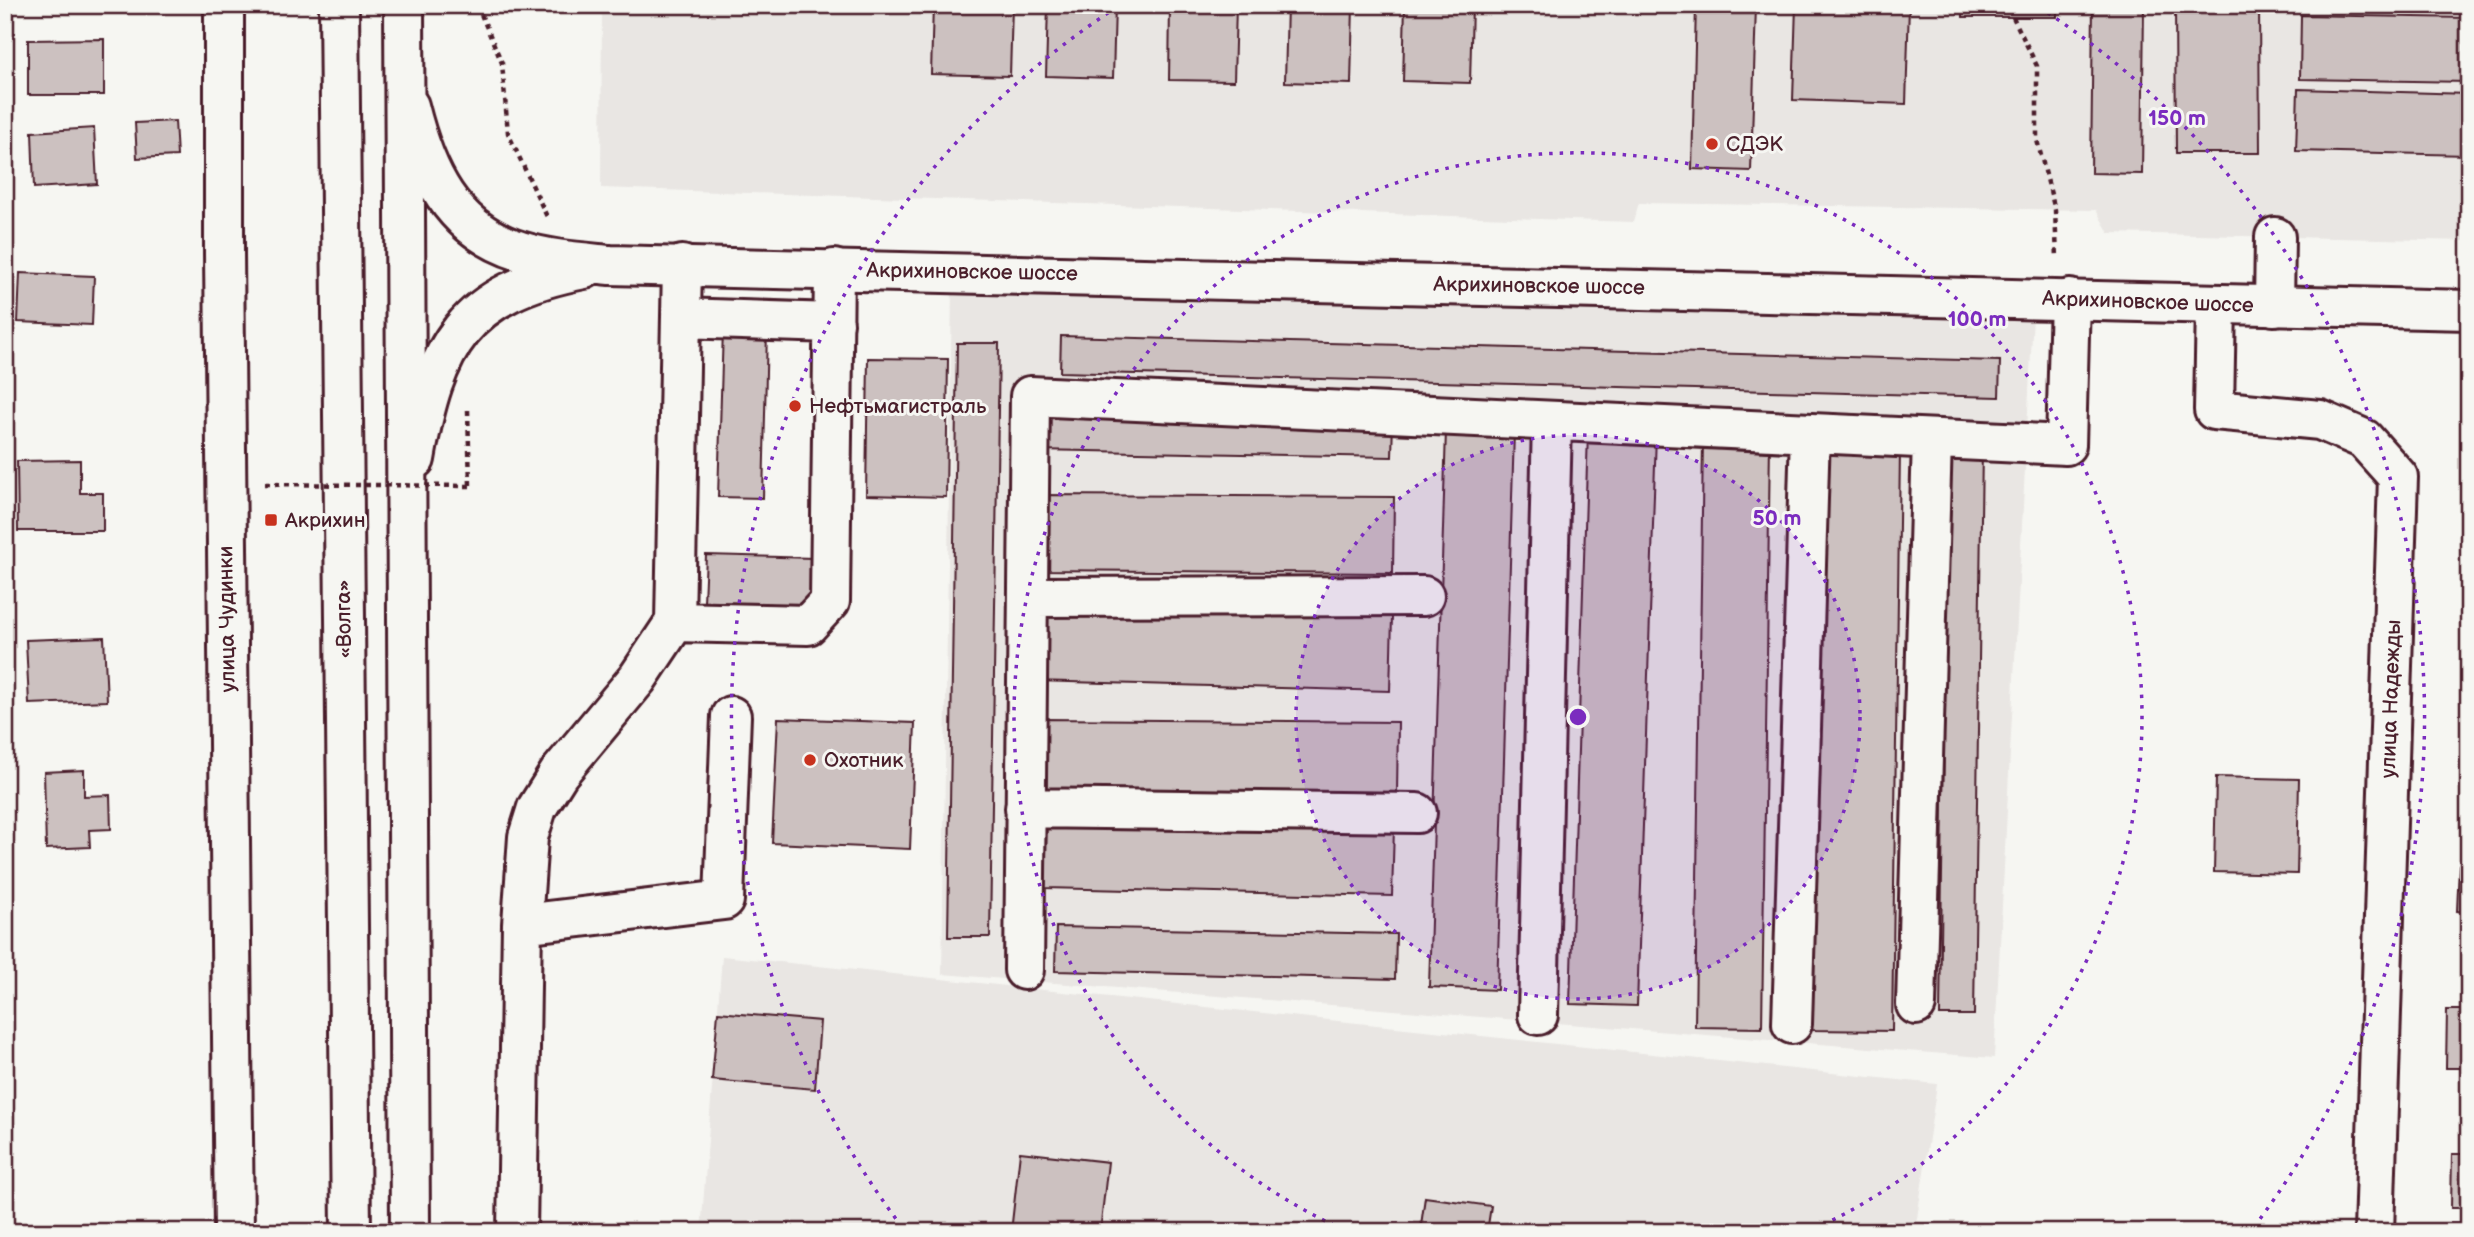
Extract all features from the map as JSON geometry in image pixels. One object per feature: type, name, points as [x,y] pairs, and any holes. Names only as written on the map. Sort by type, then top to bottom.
[{"type":"main road","name":"улица Чудинки","points":[[224,5],[234,1232]]},
{"type":"main road","name":"«Волга»","points":[[339,5],[351,1232]]},
{"type":"main road","points":[[404,5],[410,1232]]},
{"type":"main road","name":"Акрихиновское шоссе","points":[[405,91],[418,145],[439,190],[464,219],[492,240],[519,251],[554,259],[610,265],[834,269],[1032,281],[2070,299],[2469,310]]},
{"type":"main road","points":[[2274,237],[2274,306]]},
{"type":"main road","name":"Акрихиновское шоссе","points":[[407,503],[423,416],[438,368],[458,331],[485,306],[518,287],[554,275],[610,265]]},
{"type":"main road","points":[[517,1232],[522,924],[528,837],[537,808],[559,774],[637,679],[675,622],[682,265]]},
{"type":"main road","points":[[675,622],[808,625],[830,601],[834,269]]},
{"type":"main road","points":[[1024,970],[1030,396],[2066,445],[2070,299]]},
{"type":"main road","name":"улица Надежды","points":[[2216,304],[2214,410],[2320,420],[2364,439],[2398,477],[2374,1232]]},
{"type":"main road","points":[[681,318],[834,323]]},
{"type":"main road","points":[[1538,1015],[1552,421]]},
{"type":"main road","points":[[1792,1024],[1810,433]]},
{"type":"main road","points":[[1916,1005],[1932,439]]},
{"type":"main road","points":[[1028,597],[1424,596]]},
{"type":"main road","points":[[522,924],[724,900],[731,716]]},
{"type":"main road","points":[[1025,808],[1417,813]]},
{"type":"path","points":[[477,5],[502,63],[508,133],[548,220]]},
{"type":"path","points":[[2013,17],[2037,66],[2037,140],[2055,210],[2057,258]]},
{"type":"path","points":[[265,484],[470,486],[468,406]]},
{"type":"shaded area","points":[[602,5],[2469,5],[2469,241],[2109,233],[2096,210],[1639,203],[1633,222],[601,188]]},
{"type":"shaded area","points":[[952,287],[2033,316],[1994,1058],[942,974]]},
{"type":"shaded area","points":[[722,956],[1937,1084],[1915,1232],[701,1232]]},
{"type":"building","points":[[933,5],[1012,5],[1010,76],[931,74]]},
{"type":"building","points":[[1048,5],[1115,5],[1113,78],[1046,76]]},
{"type":"building","points":[[1170,5],[1236,5],[1234,81],[1169,80]]},
{"type":"building","points":[[1287,5],[1353,5],[1351,84],[1285,82]]},
{"type":"building","points":[[1405,5],[1472,5],[1470,83],[1403,81]]},
{"type":"building","points":[[1696,5],[1756,5],[1751,171],[1692,169]]},
{"type":"building","points":[[1796,5],[1909,5],[1906,104],[1793,100]]},
{"type":"building","points":[[1963,5],[2057,5],[2057,17],[1963,17]]},
{"type":"building","points":[[2093,5],[2144,5],[2142,174],[2091,173]]},
{"type":"building","points":[[2175,5],[2259,5],[2260,153],[2176,153]]},
{"type":"building","points":[[2301,15],[2469,18],[2469,82],[2300,79]]},
{"type":"building","points":[[104,39],[104,95],[28,95],[28,40]]},
{"type":"building","points":[[2298,89],[2469,94],[2469,155],[2296,151]]},
{"type":"building","points":[[175,121],[177,156],[137,158],[135,123]]},
{"type":"building","points":[[94,128],[97,184],[34,188],[32,132]]},
{"type":"building","points":[[20,273],[94,276],[92,325],[18,322]]},
{"type":"building","points":[[723,328],[767,330],[763,498],[718,497]]},
{"type":"building","points":[[1061,336],[2000,361],[1999,397],[1060,372]]},
{"type":"building","points":[[957,343],[999,343],[990,937],[948,937]]},
{"type":"building","points":[[868,358],[948,359],[946,497],[866,495]]},
{"type":"building","points":[[1037,412],[1393,420],[1392,457],[1037,450]]},
{"type":"building","points":[[1446,430],[1514,432],[1497,990],[1429,987]]},
{"type":"building","points":[[1588,432],[1656,434],[1637,1006],[1570,1004]]},
{"type":"building","points":[[1703,439],[1770,440],[1762,1028],[1695,1027]]},
{"type":"building","points":[[1948,447],[1982,448],[1974,1015],[1940,1015]]},
{"type":"building","points":[[1818,449],[1900,450],[1892,1031],[1810,1030]]},
{"type":"building","points":[[80,460],[80,493],[103,493],[103,531],[18,531],[17,461]]},
{"type":"building","points":[[1038,495],[1394,497],[1393,573],[1038,570]]},
{"type":"building","points":[[706,555],[813,558],[812,605],[704,602]]},
{"type":"building","points":[[1037,607],[1392,617],[1390,691],[1035,681]]},
{"type":"building","points":[[104,637],[107,701],[29,704],[26,640]]},
{"type":"building","points":[[2464,712],[2469,712],[2469,763],[2465,763]]},
{"type":"building","points":[[778,718],[915,723],[910,849],[772,843]]},
{"type":"building","points":[[1044,719],[1398,722],[1397,793],[1043,790]]},
{"type":"building","points":[[84,770],[84,796],[110,795],[111,829],[89,830],[90,847],[46,849],[44,772]]},
{"type":"building","points":[[2216,777],[2299,779],[2297,874],[2214,872]]},
{"type":"building","points":[[1047,819],[1394,827],[1392,896],[1045,888]]},
{"type":"building","points":[[2459,865],[2469,865],[2469,912],[2457,911]]},
{"type":"building","points":[[1056,927],[1396,934],[1395,979],[1055,971]]},
{"type":"building","points":[[2447,1010],[2469,1010],[2469,1068],[2446,1068]]},
{"type":"building","points":[[718,1012],[820,1021],[815,1089],[712,1080]]},
{"type":"building","points":[[1020,1152],[1108,1162],[1100,1232],[1011,1232]]},
{"type":"building","points":[[2452,1154],[2469,1154],[2469,1208],[2451,1208]]},
{"type":"building","points":[[1425,1197],[1491,1206],[1487,1232],[1420,1232]]},
{"type":"place","name":"СДЭК","points":[[1712,144]]},
{"type":"place","name":"Нефтьмагистраль","points":[[795,406]]},
{"type":"place","name":"Акрихин","points":[[271,520]]},
{"type":"place","name":"Охотник","points":[[810,760]]}]
